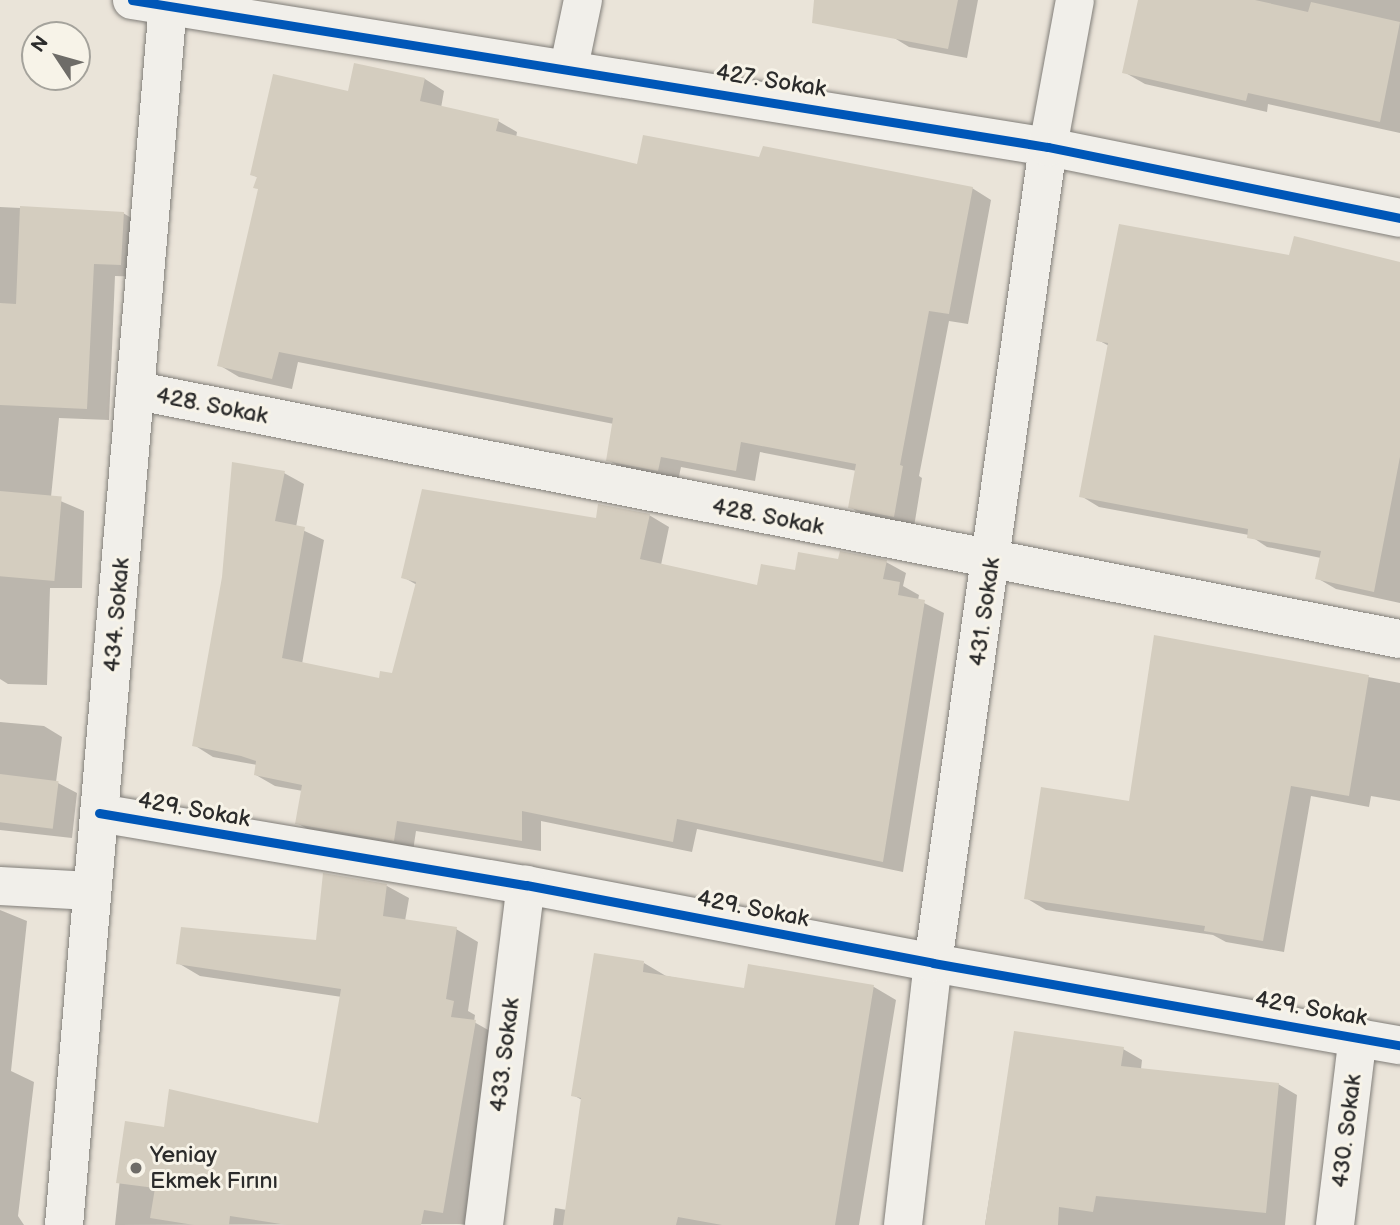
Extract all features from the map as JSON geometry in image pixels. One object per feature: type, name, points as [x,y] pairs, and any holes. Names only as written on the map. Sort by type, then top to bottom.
[{"type":"street","points":[[569,67],[583,0]]},
{"type":"street","name":"431. Sokak","points":[[903,1225],[933,963],[992,562],[1048,147],[1075,0]]},
{"type":"street","name":"427. Sokak","points":[[150,3],[569,67],[1048,147],[1400,218]]},
{"type":"street","name":"434. Sokak","points":[[64,1225],[91,891],[138,391],[150,3]]},
{"type":"street","name":"428. Sokak","points":[[138,391],[992,562],[1400,639]]},
{"type":"street","name":"429. Sokak","points":[[99,813],[526,885],[933,963],[1400,1045]]},
{"type":"street","name":"433. Sokak","points":[[484,1225],[526,885]]},
{"type":"street","points":[[0,886],[91,891]]},
{"type":"street","name":"430. Sokak","points":[[1335,1225],[1358,1036]]},
{"type":"building","points":[[814,0],[958,0],[948,49],[812,23]]},
{"type":"building","points":[[1138,0],[1255,0],[1308,12],[1311,2],[1400,22],[1380,122],[1248,93],[1246,101],[1122,73]]},
{"type":"building","points":[[354,63],[425,78],[420,101],[499,119],[496,131],[637,164],[643,135],[759,157],[763,146],[973,187],[949,314],[929,311],[900,465],[903,466],[894,517],[848,508],[856,464],[741,442],[736,471],[661,457],[658,471],[606,461],[613,418],[279,352],[272,379],[217,366],[258,189],[253,188],[257,177],[250,175],[273,74],[348,91]]},
{"type":"building","points":[[20,206],[124,212],[121,265],[94,264],[87,409],[0,405],[0,303],[16,304]]},
{"type":"building","points":[[1119,224],[1289,255],[1294,236],[1400,262],[1400,457],[1374,592],[1315,579],[1321,551],[1247,538],[1248,529],[1079,497],[1108,343],[1096,341]]},
{"type":"building","points":[[232,462],[285,471],[275,521],[305,527],[282,658],[379,678],[380,671],[392,673],[416,582],[401,578],[422,489],[596,518],[598,504],[650,514],[640,559],[757,585],[761,564],[795,570],[798,552],[838,559],[840,551],[887,560],[883,579],[900,582],[898,595],[925,600],[883,862],[677,819],[673,842],[522,811],[522,841],[397,821],[394,841],[295,824],[302,785],[254,775],[256,761],[192,746],[222,577]]},
{"type":"building","points":[[0,491],[62,496],[54,581],[0,576]]},
{"type":"building","points":[[1154,635],[1369,675],[1349,796],[1291,786],[1263,941],[1204,931],[1205,926],[1024,899],[1041,787],[1129,801]]},
{"type":"building","points":[[0,774],[59,781],[53,829],[0,822]]},
{"type":"building","points":[[323,873],[387,884],[383,916],[457,927],[446,999],[454,1001],[451,1017],[476,1020],[443,1213],[424,1210],[421,1225],[287,1225],[230,1216],[229,1225],[194,1225],[150,1218],[155,1188],[116,1183],[125,1121],[164,1127],[169,1089],[318,1123],[341,989],[176,964],[181,927],[316,940]]},
{"type":"building","points":[[594,953],[644,961],[643,972],[744,988],[748,964],[874,985],[835,1225],[722,1225],[678,1217],[676,1225],[563,1225],[581,1098],[571,1096]]},
{"type":"building","points":[[1014,1031],[1124,1047],[1121,1066],[1279,1083],[1266,1213],[1096,1196],[1093,1212],[1059,1207],[1058,1225],[985,1225]]},
{"type":"cycle path","points":[[132,0],[1048,147],[1400,218]]},
{"type":"cycle path","points":[[99,813],[526,885],[933,963],[1400,1045]]},
{"type":"place","name":"Yeniay Ekmek Fırını","points":[[136,1168]]}]
